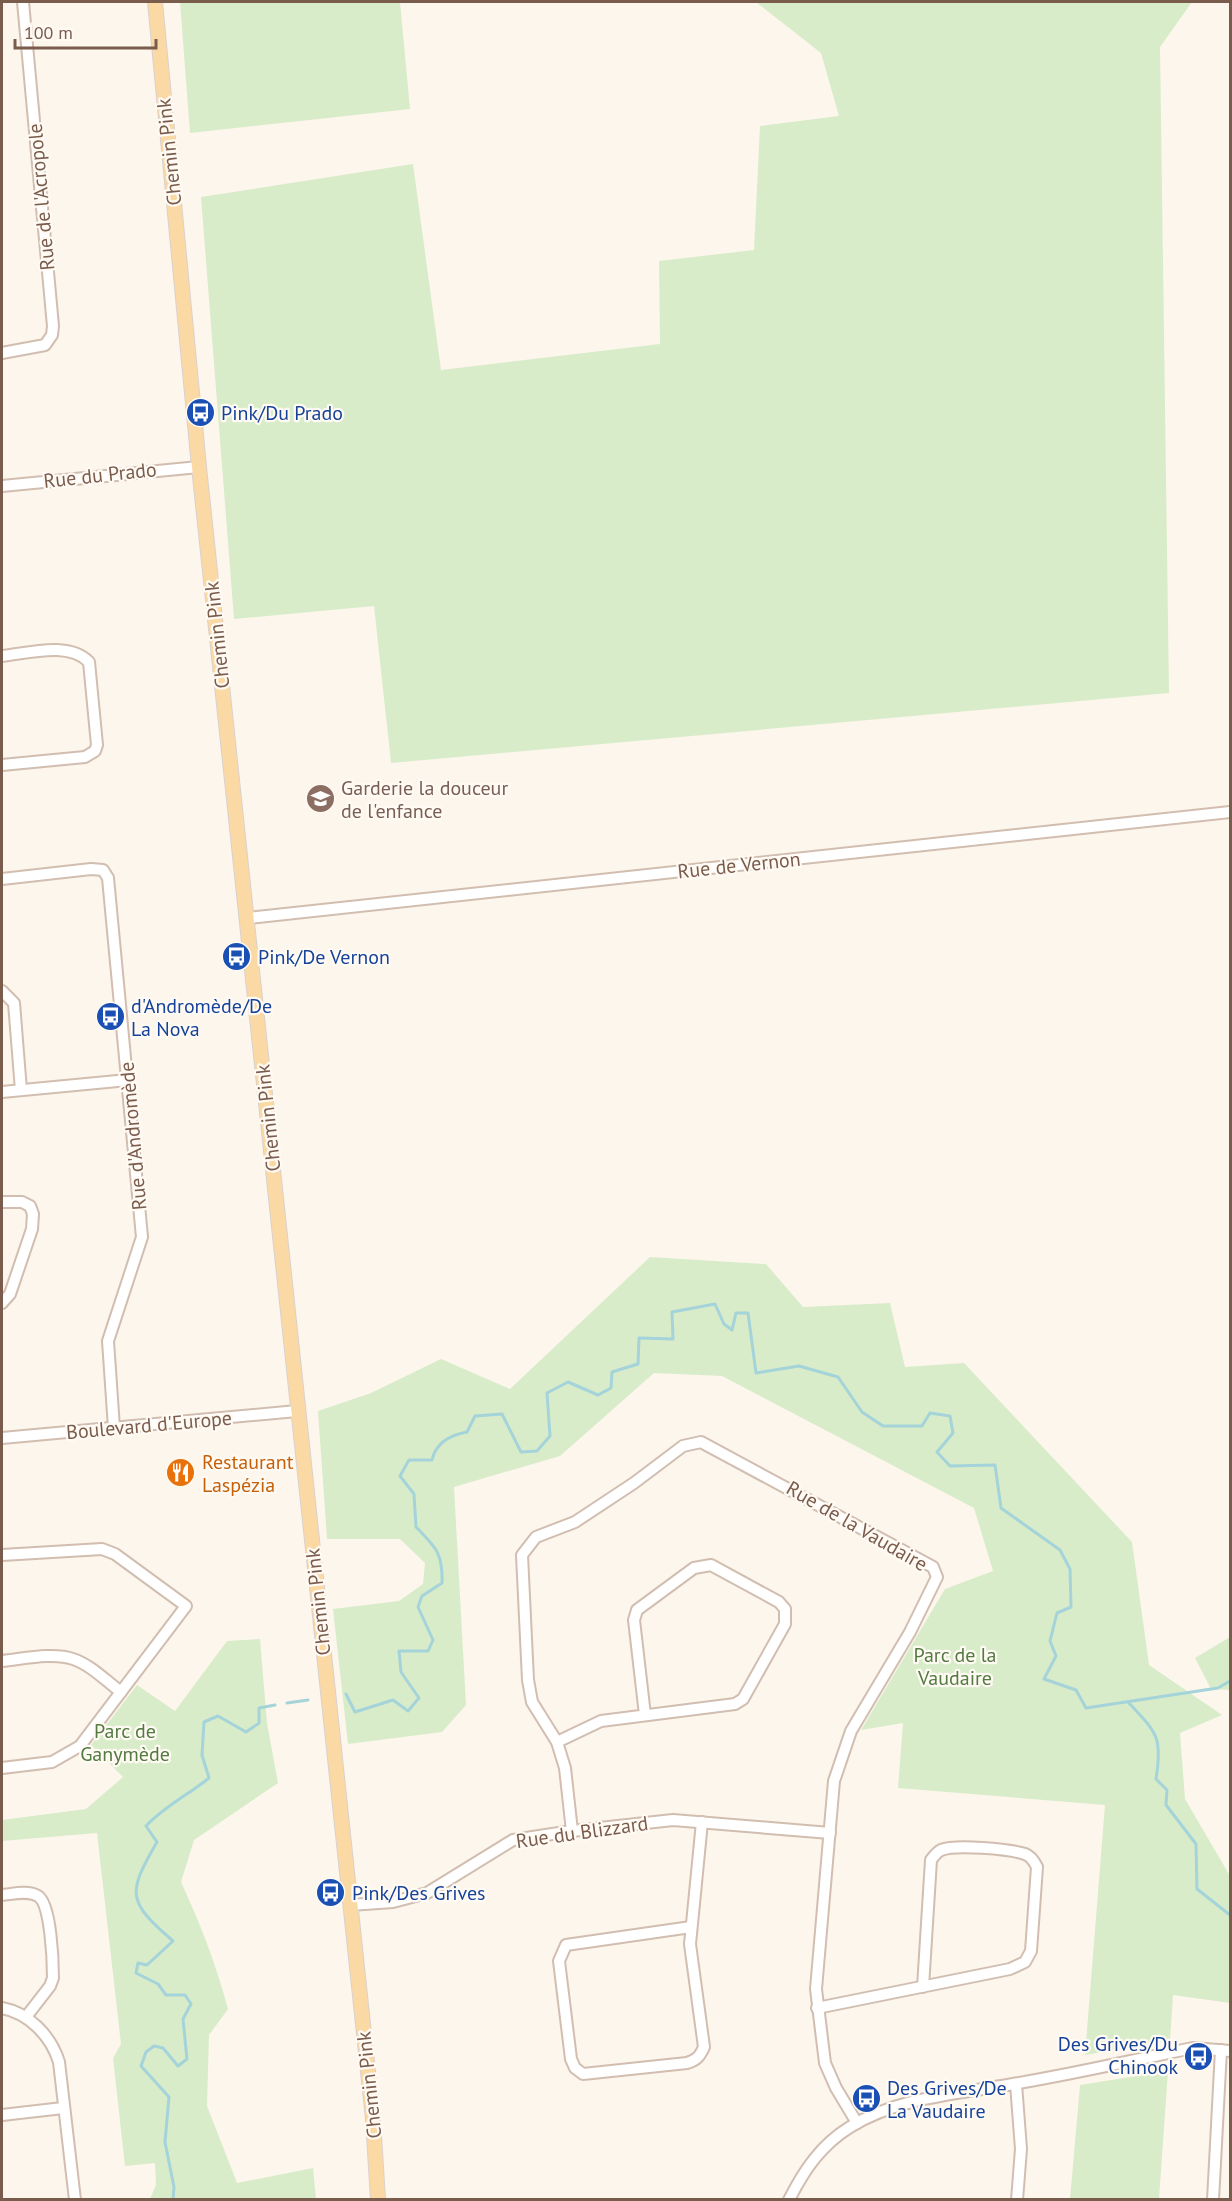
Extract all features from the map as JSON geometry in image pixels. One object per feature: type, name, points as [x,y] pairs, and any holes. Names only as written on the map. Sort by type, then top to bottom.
[{"type":"main road","name":"Chemin Pink","points":[[155,2],[199,467],[373,2119],[378,2199]]},
{"type":"street","name":"Rue de l'Acropole","points":[[2,353],[45,345],[52,335],[53,326],[23,2]]},
{"type":"street","name":"Rue du Prado","points":[[2,486],[199,467]]},
{"type":"street","points":[[2,656],[64,650],[81,653],[90,662],[97,745],[94,751],[85,757],[2,765]]},
{"type":"street","name":"Rue de Vernon","points":[[248,918],[1230,812]]},
{"type":"street","name":"Rue d'Andromède","points":[[2,879],[91,869],[102,870],[108,878],[142,1237],[108,1341],[114,1428]]},
{"type":"street","points":[[2,991],[14,1003],[21,1090]]},
{"type":"street","points":[[2,1092],[128,1080]]},
{"type":"street","points":[[2,1202],[30,1206],[33,1221],[10,1294],[2,1303]]},
{"type":"street","name":"Boulevard d'Europe","points":[[2,1438],[297,1411]]},
{"type":"street","name":"Rue de la Vaudaire","points":[[572,1831],[565,1768],[557,1742],[532,1702],[528,1680],[522,1555],[536,1537],[575,1522],[634,1484],[683,1446],[701,1442],[933,1567],[938,1577],[910,1632],[851,1731],[834,1782],[816,1970],[817,2008],[823,2053],[829,2074],[857,2123]]},
{"type":"street","points":[[2,1555],[102,1549],[115,1554],[186,1606],[86,1739],[69,1754],[52,1762],[2,1768]]},
{"type":"street","points":[[557,1742],[601,1721],[735,1704],[743,1699],[784,1624],[784,1609],[779,1602],[711,1565],[694,1568],[637,1610],[634,1620],[645,1715]]},
{"type":"street","points":[[2,1661],[72,1658],[121,1692]]},
{"type":"street","name":"Rue du Blizzard","points":[[350,1905],[393,1902],[427,1893],[513,1840],[572,1831],[673,1820],[830,1833]]},
{"type":"street","points":[[691,1928],[566,1946],[559,1961],[571,2059],[575,2068],[583,2074],[687,2063],[695,2061],[701,2055],[704,2047],[690,1944],[702,1822]]},
{"type":"street","points":[[817,2008],[923,1987],[1010,1969],[1025,1962],[1031,1951],[1037,1867],[1034,1860],[1026,1854],[975,1849],[949,1848],[938,1851],[932,1860],[923,1987]]},
{"type":"street","points":[[2,1895],[28,1893],[35,1895],[42,1898],[47,1911],[53,1978],[50,1986],[26,2017]]},
{"type":"street","points":[[2,2008],[26,2017],[49,2039],[55,2050],[75,2199]]},
{"type":"street","points":[[789,2199],[802,2175],[832,2140],[857,2123],[900,2105],[1193,2048],[1226,2050],[1213,2199]]},
{"type":"street","points":[[1016,2084],[1021,2149],[1017,2199]]},
{"type":"street","points":[[2,2115],[63,2108]]},
{"type":"green space","points":[[180,2],[400,2],[410,109],[190,133]]},
{"type":"green space","points":[[756,2],[1192,2],[1160,47],[1169,693],[391,763],[374,606],[234,619],[201,197],[413,164],[441,370],[660,344],[659,261],[754,250],[760,126],[839,116],[821,53]]},
{"type":"green space","name":"Parc de la Vaudaire","points":[[650,1257],[766,1264],[803,1307],[890,1303],[905,1367],[964,1363],[1132,1542],[1149,1665],[1222,1715],[1180,1733],[1185,1799],[1230,1876],[1230,2003],[1173,1995],[1170,2040],[1085,2055],[1105,1805],[898,1788],[903,1723],[861,1730],[945,1589],[993,1571],[974,1508],[722,1376],[654,1373],[560,1456],[454,1487],[466,1705],[442,1732],[348,1744],[333,1609],[399,1601],[423,1584],[425,1563],[400,1539],[327,1539],[318,1411],[371,1393],[441,1359],[510,1389]]},
{"type":"green space","points":[[1230,1637],[1230,1690],[1211,1689],[1195,1658]]},
{"type":"green space","name":"Parc de Ganymède","points":[[260,1639],[267,1723],[278,1783],[194,1840],[181,1882],[207,1944],[228,2009],[209,2035],[207,2106],[237,2183],[313,2168],[316,2199],[150,2199],[156,2185],[155,2163],[125,2166],[113,2058],[121,2044],[97,1833],[2,1841],[2,1820],[86,1809],[123,1777],[91,1745],[137,1685],[175,1711],[227,1641]]},
{"type":"green space","points":[[1168,2071],[1159,2199],[1070,2199],[1080,2085]]},
{"type":"waterway","points":[[346,1694],[355,1712],[393,1700],[408,1711],[419,1698],[401,1672],[399,1651],[428,1651],[433,1640],[418,1607],[422,1596],[442,1583],[442,1573],[437,1552],[416,1527],[414,1494],[400,1476],[409,1460],[432,1460],[440,1444],[455,1435],[467,1432],[475,1416],[502,1414],[521,1452],[537,1451],[550,1436],[547,1393],[568,1382],[598,1395],[611,1388],[612,1372],[638,1364],[639,1338],[673,1339],[672,1312],[715,1304],[724,1324],[732,1330],[736,1313],[748,1313],[756,1373],[799,1366],[838,1377],[862,1412],[883,1426],[922,1426],[930,1413],[950,1416],[953,1433],[937,1452],[950,1466],[995,1465],[1001,1508],[1060,1550],[1070,1569],[1071,1607],[1057,1613],[1050,1641],[1056,1656],[1044,1679],[1076,1690],[1086,1708],[1218,1688],[1230,1681]]},
{"type":"waterway","points":[[287,1703],[308,1700]]},
{"type":"waterway","points":[[1128,1702],[1151,1728],[1158,1744],[1156,1779],[1167,1790],[1166,1805],[1196,1844],[1197,1889],[1230,1915]]},
{"type":"waterway","points":[[173,2200],[174,2187],[165,2142],[169,2097],[141,2066],[146,2052],[154,2046],[163,2048],[178,2066],[187,2059],[183,2019],[191,2004],[185,1995],[166,1995],[158,1984],[136,1973],[138,1963],[147,1965],[173,1941],[147,1916],[136,1896],[140,1874],[157,1842],[146,1826],[161,1812],[209,1778],[202,1755],[204,1722],[218,1716],[246,1732],[259,1723],[259,1708],[275,1705]]},
{"type":"place","name":"Pink/Du Prado","points":[[200,413]]},
{"type":"place","name":"Garderie la douceur de l'enfance","points":[[320,799]]},
{"type":"place","name":"Pink/De Vernon","points":[[237,957]]},
{"type":"place","name":"d'Andromède/De La Nova","points":[[110,1017]]},
{"type":"place","name":"Restaurant Laspézia","points":[[181,1473]]},
{"type":"place","name":"Pink/Des Grives","points":[[331,1893]]},
{"type":"place","name":"Des Grives/Du Chinook","points":[[1199,2056]]},
{"type":"place","name":"Des Grives/De La Vaudaire","points":[[866,2099]]}]
